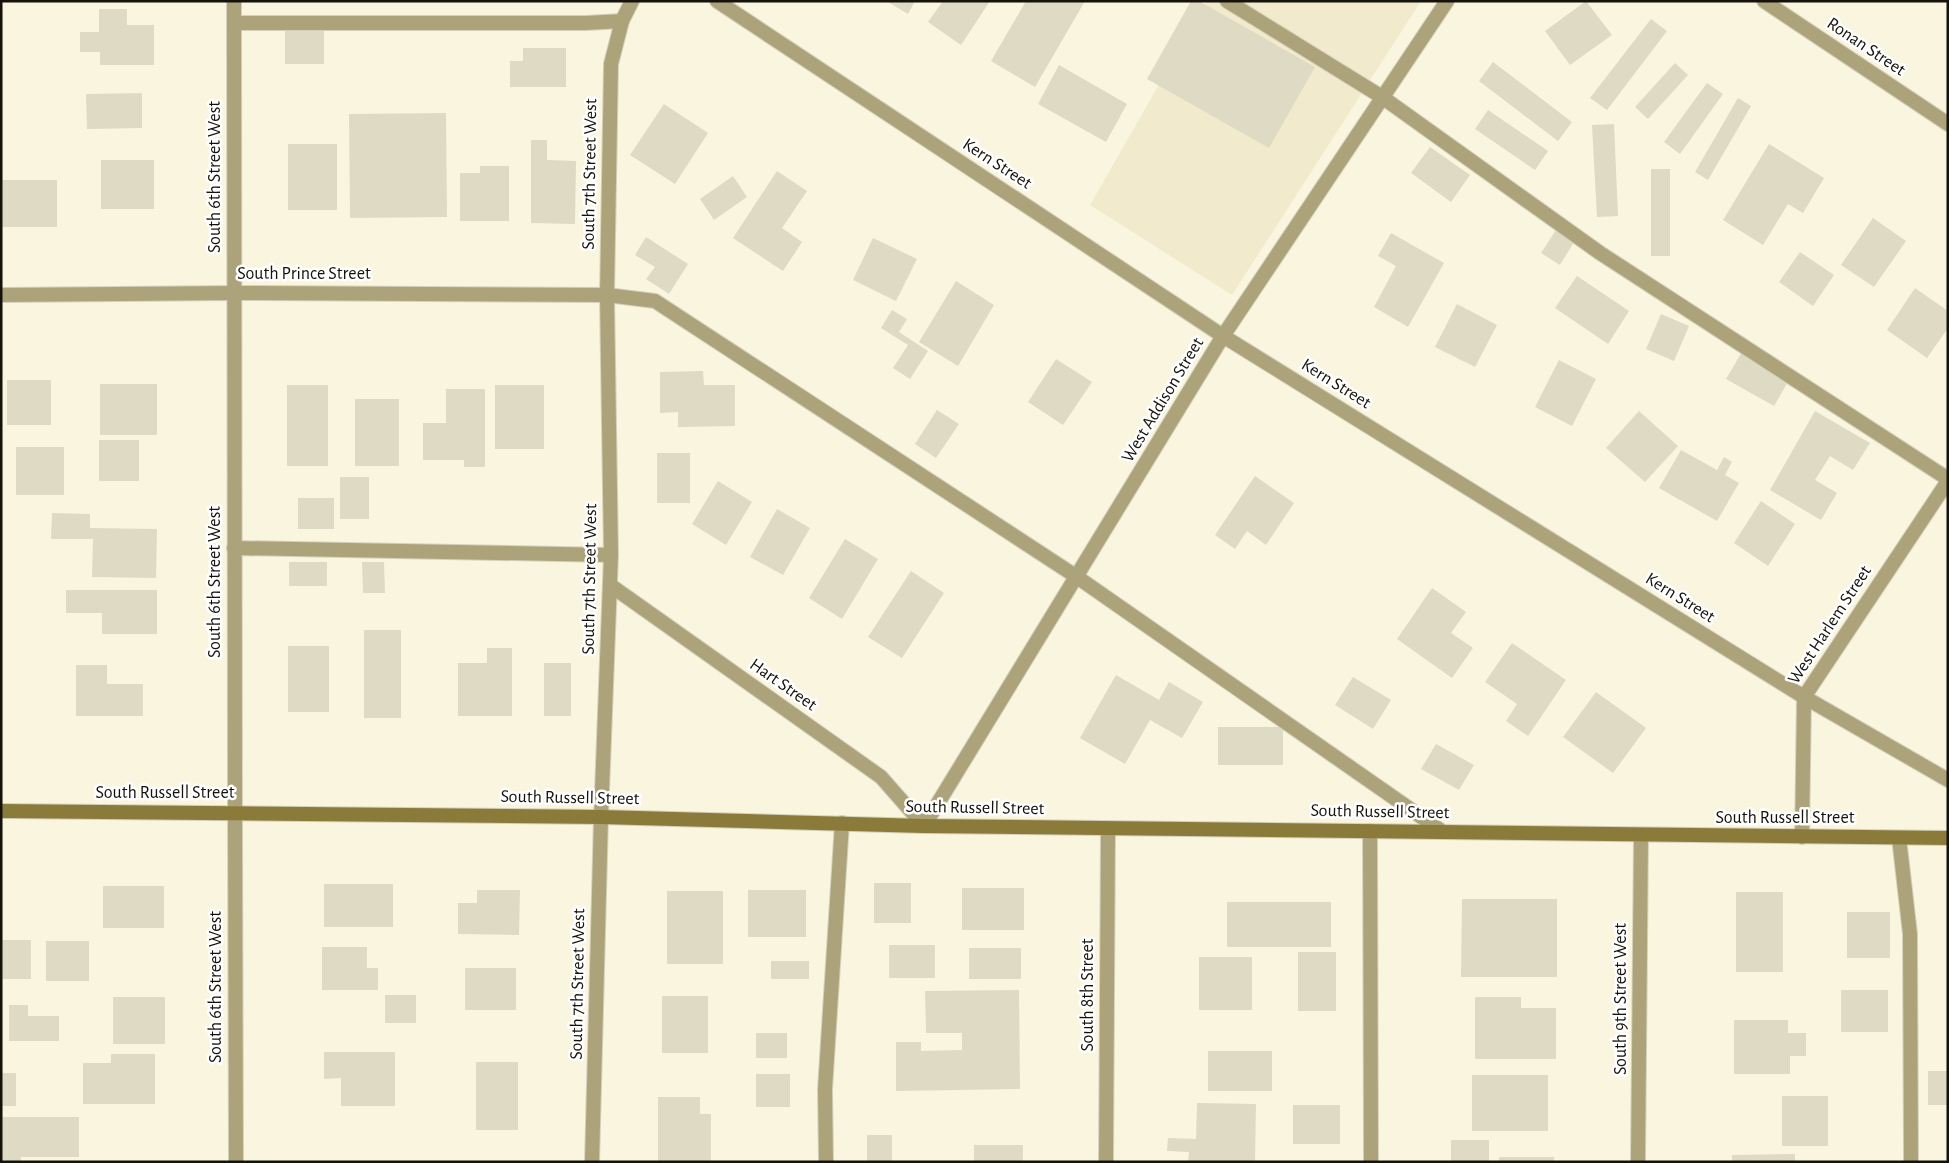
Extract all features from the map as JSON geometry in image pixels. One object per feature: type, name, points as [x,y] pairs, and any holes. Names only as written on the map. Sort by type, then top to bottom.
[{"type":"main road","name":"South Russell Street","points":[[1,811],[602,817],[924,826],[1641,836],[1948,838]]},
{"type":"street","name":"South 6th Street West","points":[[234,1],[236,1162]]},
{"type":"street","name":"South 7th Street West","points":[[592,1162],[611,555],[607,295],[611,64],[622,21],[632,1]]},
{"type":"street","name":"Kern Street","points":[[717,1],[1223,336],[1804,697],[1948,780]]},
{"type":"street","points":[[1227,1],[1382,98],[1600,253],[1948,480]]},
{"type":"street","name":"West Addison Street","points":[[924,826],[1223,336],[1446,1]]},
{"type":"street","name":"Ronan Street","points":[[1764,1],[1948,124]]},
{"type":"street","points":[[234,23],[586,23],[622,21]]},
{"type":"street","name":"South Prince Street","points":[[1,295],[234,292],[607,295],[655,301],[1077,576],[1443,832]]},
{"type":"street","name":"West Harlem Street","points":[[1802,837],[1804,697],[1948,480]]},
{"type":"street","points":[[234,548],[611,555]]},
{"type":"street","name":"Hart Street","points":[[610,585],[881,777],[924,826]]},
{"type":"street","points":[[826,1162],[825,1090],[842,823]]},
{"type":"street","name":"South 8th Street","points":[[1106,1162],[1108,828]]},
{"type":"street","points":[[1370,831],[1371,1162]]},
{"type":"street","name":"South 9th Street West","points":[[1638,1162],[1641,836]]},
{"type":"street","points":[[1899,838],[1910,934],[1911,1162]]},
{"type":"shaded area","points":[[1207,1],[1421,1],[1232,295],[1090,205]]},
{"type":"building","points":[[886,1],[915,1],[908,14]]},
{"type":"building","points":[[943,1],[990,1],[961,45],[928,22]]},
{"type":"building","points":[[1026,1],[1085,1],[1035,87],[991,61]]},
{"type":"building","points":[[1191,1],[1199,1],[1315,67],[1269,148],[1147,79]]},
{"type":"building","points":[[1586,1],[1612,35],[1570,65],[1545,31]]},
{"type":"building","points":[[99,9],[127,9],[127,25],[154,25],[154,65],[100,65],[100,52],[80,52],[80,32],[99,32]]},
{"type":"building","points":[[1651,19],[1667,31],[1607,110],[1590,98]]},
{"type":"building","points":[[285,31],[324,31],[324,64],[285,64]]},
{"type":"building","points":[[523,48],[566,48],[566,87],[510,87],[510,61],[523,61]]},
{"type":"building","points":[[1493,62],[1572,122],[1558,141],[1479,81]]},
{"type":"building","points":[[1675,63],[1688,75],[1648,119],[1635,107]]},
{"type":"building","points":[[1059,65],[1127,104],[1106,142],[1038,104]]},
{"type":"building","points":[[1707,83],[1723,94],[1680,154],[1664,142]]},
{"type":"building","points":[[142,93],[142,128],[87,129],[86,94]]},
{"type":"building","points":[[1738,98],[1751,106],[1708,180],[1695,172]]},
{"type":"building","points":[[664,104],[708,133],[675,184],[630,155]]},
{"type":"building","points":[[1488,110],[1548,151],[1535,170],[1475,129]]},
{"type":"building","points":[[446,113],[447,217],[350,218],[349,114]]},
{"type":"building","points":[[1614,124],[1618,216],[1597,217],[1592,125]]},
{"type":"building","points":[[531,140],[547,140],[547,160],[576,161],[575,224],[531,223]]},
{"type":"building","points":[[288,144],[337,144],[337,210],[288,210]]},
{"type":"building","points":[[1769,144],[1824,178],[1803,213],[1788,204],[1763,245],[1723,220]]},
{"type":"building","points":[[1430,147],[1470,175],[1451,202],[1411,173]]},
{"type":"building","points":[[101,160],[154,160],[154,209],[101,209]]},
{"type":"building","points":[[480,166],[509,166],[509,221],[460,221],[460,173],[480,173]]},
{"type":"building","points":[[1651,169],[1670,169],[1670,256],[1651,256]]},
{"type":"building","points":[[777,171],[807,191],[782,228],[802,242],[783,271],[733,238]]},
{"type":"building","points":[[733,176],[747,197],[714,220],[700,199]]},
{"type":"building","points":[[1,180],[57,180],[57,227],[1,227]]},
{"type":"building","points":[[1873,218],[1906,241],[1874,287],[1841,265]]},
{"type":"building","points":[[1556,230],[1574,242],[1560,265],[1541,253]]},
{"type":"building","points":[[1391,233],[1444,263],[1408,327],[1374,307],[1396,266],[1378,256]]},
{"type":"building","points":[[646,237],[688,264],[669,294],[646,279],[655,267],[635,255]]},
{"type":"building","points":[[873,238],[917,259],[896,301],[853,280]]},
{"type":"building","points":[[1800,252],[1834,275],[1813,306],[1779,282]]},
{"type":"building","points":[[1577,276],[1629,311],[1608,344],[1555,308]]},
{"type":"building","points":[[956,281],[994,305],[958,366],[919,342]]},
{"type":"building","points":[[1915,288],[1948,311],[1948,328],[1927,358],[1887,330]]},
{"type":"building","points":[[1457,304],[1497,325],[1475,367],[1435,347]]},
{"type":"building","points":[[892,310],[907,319],[899,332],[928,351],[910,379],[893,368],[908,345],[881,328]]},
{"type":"building","points":[[1661,314],[1689,326],[1674,361],[1646,349]]},
{"type":"building","points":[[1742,352],[1789,380],[1774,406],[1726,379]]},
{"type":"building","points":[[1056,359],[1092,382],[1063,425],[1028,402]]},
{"type":"building","points":[[1559,360],[1596,379],[1572,426],[1535,407]]},
{"type":"building","points":[[703,371],[704,385],[735,385],[735,426],[678,427],[678,412],[660,413],[660,372]]},
{"type":"building","points":[[7,380],[51,380],[51,425],[7,425]]},
{"type":"building","points":[[100,384],[157,384],[157,435],[100,435]]},
{"type":"building","points":[[287,385],[328,385],[328,466],[287,466]]},
{"type":"building","points":[[495,385],[544,385],[544,449],[495,449]]},
{"type":"building","points":[[446,389],[485,389],[485,467],[464,467],[464,460],[423,460],[423,423],[446,423]]},
{"type":"building","points":[[355,399],[399,399],[399,466],[355,466]]},
{"type":"building","points":[[937,410],[959,424],[936,458],[915,444]]},
{"type":"building","points":[[1639,411],[1678,446],[1645,482],[1606,448]]},
{"type":"building","points":[[1815,411],[1870,443],[1853,470],[1830,456],[1815,480],[1837,493],[1821,520],[1770,490]]},
{"type":"building","points":[[99,440],[139,440],[139,481],[99,481]]},
{"type":"building","points":[[16,447],[64,447],[64,495],[16,495]]},
{"type":"building","points":[[1681,450],[1717,470],[1724,457],[1732,462],[1725,475],[1739,483],[1717,521],[1659,488]]},
{"type":"building","points":[[657,453],[690,453],[690,503],[657,503]]},
{"type":"building","points":[[1255,476],[1294,503],[1266,545],[1247,531],[1235,549],[1215,535]]},
{"type":"building","points":[[340,477],[369,477],[369,519],[340,519]]},
{"type":"building","points":[[718,481],[752,502],[726,545],[692,524]]},
{"type":"building","points":[[298,498],[334,498],[334,529],[298,529]]},
{"type":"building","points":[[1761,501],[1795,524],[1768,566],[1734,543]]},
{"type":"building","points":[[777,509],[810,528],[783,575],[750,557]]},
{"type":"building","points":[[52,513],[90,514],[90,528],[157,529],[156,578],[92,577],[93,539],[51,539]]},
{"type":"building","points":[[845,539],[878,559],[842,619],[809,598]]},
{"type":"building","points":[[289,562],[327,562],[327,586],[289,586]]},
{"type":"building","points":[[362,562],[384,562],[385,593],[363,593]]},
{"type":"building","points":[[911,571],[944,593],[902,658],[868,637]]},
{"type":"building","points":[[1432,588],[1466,612],[1451,633],[1473,648],[1452,678],[1397,639]]},
{"type":"building","points":[[66,590],[157,590],[157,634],[102,634],[102,613],[66,613]]},
{"type":"building","points":[[364,630],[401,630],[401,718],[364,718]]},
{"type":"building","points":[[1512,643],[1566,680],[1528,736],[1506,721],[1517,704],[1485,682]]},
{"type":"building","points":[[288,646],[329,646],[329,712],[288,712]]},
{"type":"building","points":[[487,648],[512,648],[512,716],[458,716],[458,663],[487,663]]},
{"type":"building","points":[[544,663],[571,663],[571,716],[544,716]]},
{"type":"building","points":[[76,665],[107,665],[107,684],[143,684],[143,716],[76,716]]},
{"type":"building","points":[[1116,675],[1159,700],[1169,682],[1203,702],[1182,738],[1150,720],[1125,764],[1080,738]]},
{"type":"building","points":[[1353,677],[1391,700],[1373,729],[1335,705]]},
{"type":"building","points":[[1596,692],[1646,728],[1613,773],[1563,737]]},
{"type":"building","points":[[1218,727],[1283,727],[1283,765],[1218,765]]},
{"type":"building","points":[[1436,744],[1474,765],[1459,790],[1421,769]]},
{"type":"building","points":[[874,883],[911,883],[911,923],[874,923]]},
{"type":"building","points":[[324,884],[393,884],[393,927],[324,927]]},
{"type":"building","points":[[103,886],[164,886],[164,928],[103,928]]},
{"type":"building","points":[[962,888],[1024,888],[1024,930],[962,930]]},
{"type":"building","points":[[477,890],[520,890],[519,935],[458,934],[458,903],[477,903]]},
{"type":"building","points":[[748,890],[806,890],[806,937],[748,937]]},
{"type":"building","points":[[667,891],[723,891],[723,964],[667,964]]},
{"type":"building","points":[[1736,892],[1783,892],[1783,972],[1736,972]]},
{"type":"building","points":[[1462,899],[1557,899],[1557,977],[1461,977]]},
{"type":"building","points":[[1227,902],[1331,902],[1331,947],[1227,947]]},
{"type":"building","points":[[1847,912],[1890,912],[1890,958],[1847,958]]},
{"type":"building","points":[[1,940],[31,940],[31,979],[1,979]]},
{"type":"building","points":[[46,941],[89,941],[89,981],[46,981]]},
{"type":"building","points":[[889,945],[935,945],[935,978],[889,978]]},
{"type":"building","points":[[322,947],[367,947],[367,968],[378,968],[378,990],[322,990]]},
{"type":"building","points":[[969,948],[1021,948],[1021,979],[969,979]]},
{"type":"building","points":[[1298,952],[1336,952],[1336,1011],[1298,1011]]},
{"type":"building","points":[[1199,957],[1252,957],[1252,1010],[1199,1010]]},
{"type":"building","points":[[771,961],[809,961],[809,979],[771,979]]},
{"type":"building","points":[[465,968],[516,968],[516,1010],[465,1010]]},
{"type":"building","points":[[1019,990],[1020,1089],[896,1091],[896,1042],[921,1042],[921,1051],[962,1050],[962,1033],[926,1033],[925,991]]},
{"type":"building","points":[[1841,990],[1888,990],[1888,1032],[1841,1032]]},
{"type":"building","points":[[385,995],[416,995],[416,1023],[385,1023]]},
{"type":"building","points":[[662,996],[708,996],[708,1053],[662,1053]]},
{"type":"building","points":[[113,997],[165,997],[165,1044],[113,1044]]},
{"type":"building","points":[[1475,997],[1521,997],[1521,1008],[1556,1008],[1556,1059],[1475,1059]]},
{"type":"building","points":[[9,1005],[28,1005],[28,1016],[59,1016],[59,1041],[9,1041]]},
{"type":"building","points":[[1734,1020],[1788,1020],[1788,1033],[1806,1033],[1806,1056],[1790,1056],[1790,1074],[1734,1074]]},
{"type":"building","points":[[756,1033],[787,1033],[787,1058],[756,1058]]},
{"type":"building","points":[[1208,1051],[1272,1051],[1272,1091],[1208,1091]]},
{"type":"building","points":[[324,1052],[395,1052],[395,1106],[341,1106],[341,1078],[324,1079]]},
{"type":"building","points":[[111,1054],[155,1054],[155,1104],[83,1104],[83,1063],[111,1063]]},
{"type":"building","points":[[476,1062],[518,1062],[518,1130],[476,1130]]},
{"type":"building","points":[[1928,1071],[1948,1071],[1948,1105],[1928,1105]]},
{"type":"building","points":[[1,1073],[16,1073],[16,1106],[1,1106]]},
{"type":"building","points":[[756,1074],[790,1074],[790,1107],[756,1107]]},
{"type":"building","points":[[1472,1075],[1548,1075],[1548,1131],[1472,1131]]},
{"type":"building","points":[[1782,1096],[1828,1096],[1828,1146],[1782,1146]]},
{"type":"building","points":[[658,1097],[700,1097],[700,1114],[711,1114],[711,1162],[658,1162]]},
{"type":"building","points":[[1197,1103],[1256,1104],[1255,1162],[1188,1162],[1189,1152],[1167,1151],[1168,1138],[1196,1139]]},
{"type":"building","points":[[1293,1105],[1340,1105],[1340,1144],[1293,1144]]},
{"type":"building","points":[[1,1117],[79,1117],[79,1157],[21,1157],[21,1162],[1,1162]]},
{"type":"building","points":[[867,1135],[892,1135],[892,1162],[867,1162]]},
{"type":"building","points":[[1451,1140],[1489,1140],[1489,1162],[1451,1162]]},
{"type":"building","points":[[974,1145],[1023,1145],[1023,1162],[974,1162]]},
{"type":"building","points":[[1795,1154],[1795,1162],[1732,1162],[1732,1155]]},
{"type":"building","points":[[1499,1157],[1554,1157],[1554,1162],[1499,1162]]}]
